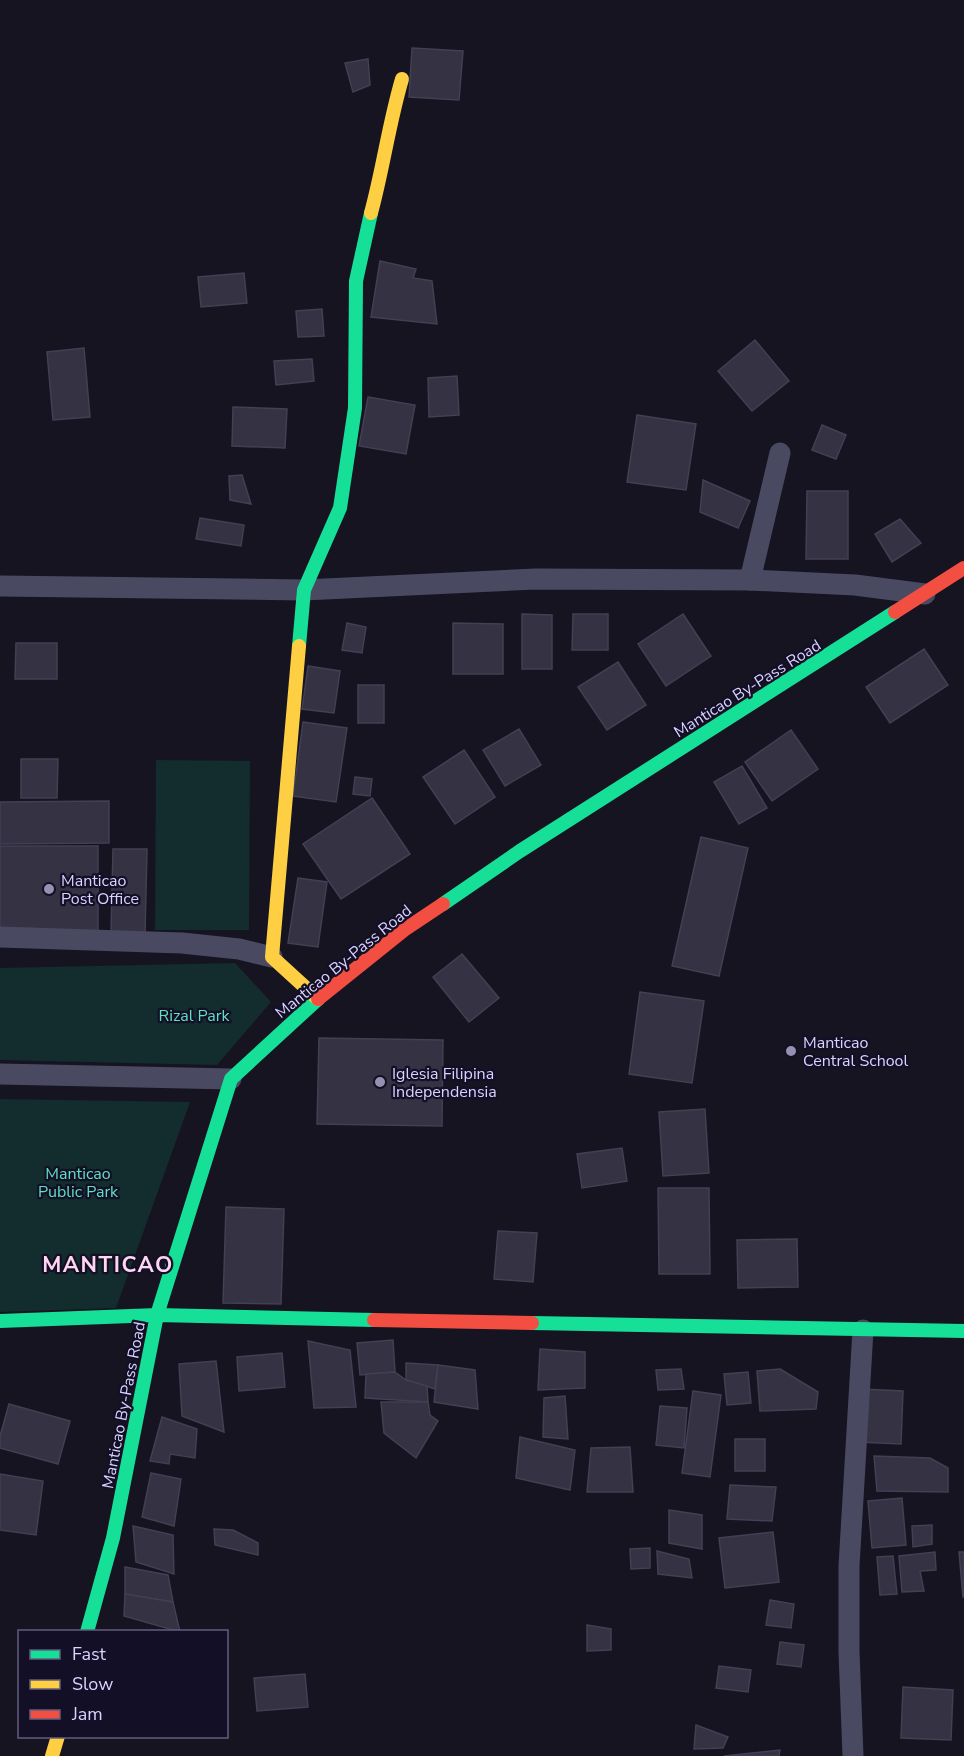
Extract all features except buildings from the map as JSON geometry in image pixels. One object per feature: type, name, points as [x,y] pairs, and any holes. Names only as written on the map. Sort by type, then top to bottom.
[{"type":"street","points":[[272,957],[304,590],[340,508],[355,408],[356,281],[378,187],[394,103],[402,79]]},
{"type":"street","points":[[750,580],[780,453]]},
{"type":"street","name":"Manticao By-Pass Road","points":[[88,1630],[113,1538],[157,1315],[231,1079],[318,999],[404,930],[520,851],[964,568]]},
{"type":"street","points":[[0,586],[304,590],[536,579],[750,580],[855,585],[925,594]]},
{"type":"street","points":[[0,937],[182,943],[239,949],[272,957],[318,999]]},
{"type":"street","points":[[0,1074],[231,1079]]},
{"type":"street","points":[[0,1321],[157,1315],[964,1331]]},
{"type":"street","points":[[853,1756],[849,1652],[849,1566],[863,1330]]},
{"type":"street","points":[[52,1756],[58,1738]]},
{"type":"green space","points":[[156,760],[250,761],[249,930],[155,930]]},
{"type":"green space","name":"Rizal Park","points":[[235,963],[271,1002],[217,1065],[0,1060],[0,968]]},
{"type":"green space","name":"Manticao Public Park","points":[[0,1099],[190,1102],[116,1308],[0,1312]]},
{"type":"traffic: fast","points":[[299,646],[304,590],[340,508],[355,408],[356,281],[371,213]]},
{"type":"traffic: fast","points":[[443,904],[520,851],[895,612]]},
{"type":"traffic: fast","points":[[88,1630],[113,1538],[157,1315],[231,1079],[318,999]]},
{"type":"traffic: fast","points":[[0,1321],[157,1315],[374,1320]]},
{"type":"traffic: fast","points":[[532,1323],[964,1331]]},
{"type":"traffic: slow","points":[[371,213],[402,79]]},
{"type":"traffic: slow","points":[[299,646],[272,957],[318,999]]},
{"type":"traffic: slow","points":[[52,1756],[57,1738]]},
{"type":"traffic: jam","points":[[895,612],[964,568]]},
{"type":"traffic: jam","points":[[318,999],[404,930],[443,904]]},
{"type":"traffic: jam","points":[[374,1320],[532,1323]]},
{"type":"place","name":"Manticao Post Office","points":[[49,889]]},
{"type":"place","name":"Manticao Central School","points":[[791,1051]]},
{"type":"place","name":"Iglesia Filipina Independensia","points":[[380,1082]]},
{"type":"district","name":"MANTICAO","points":[[108,1264]]}]
